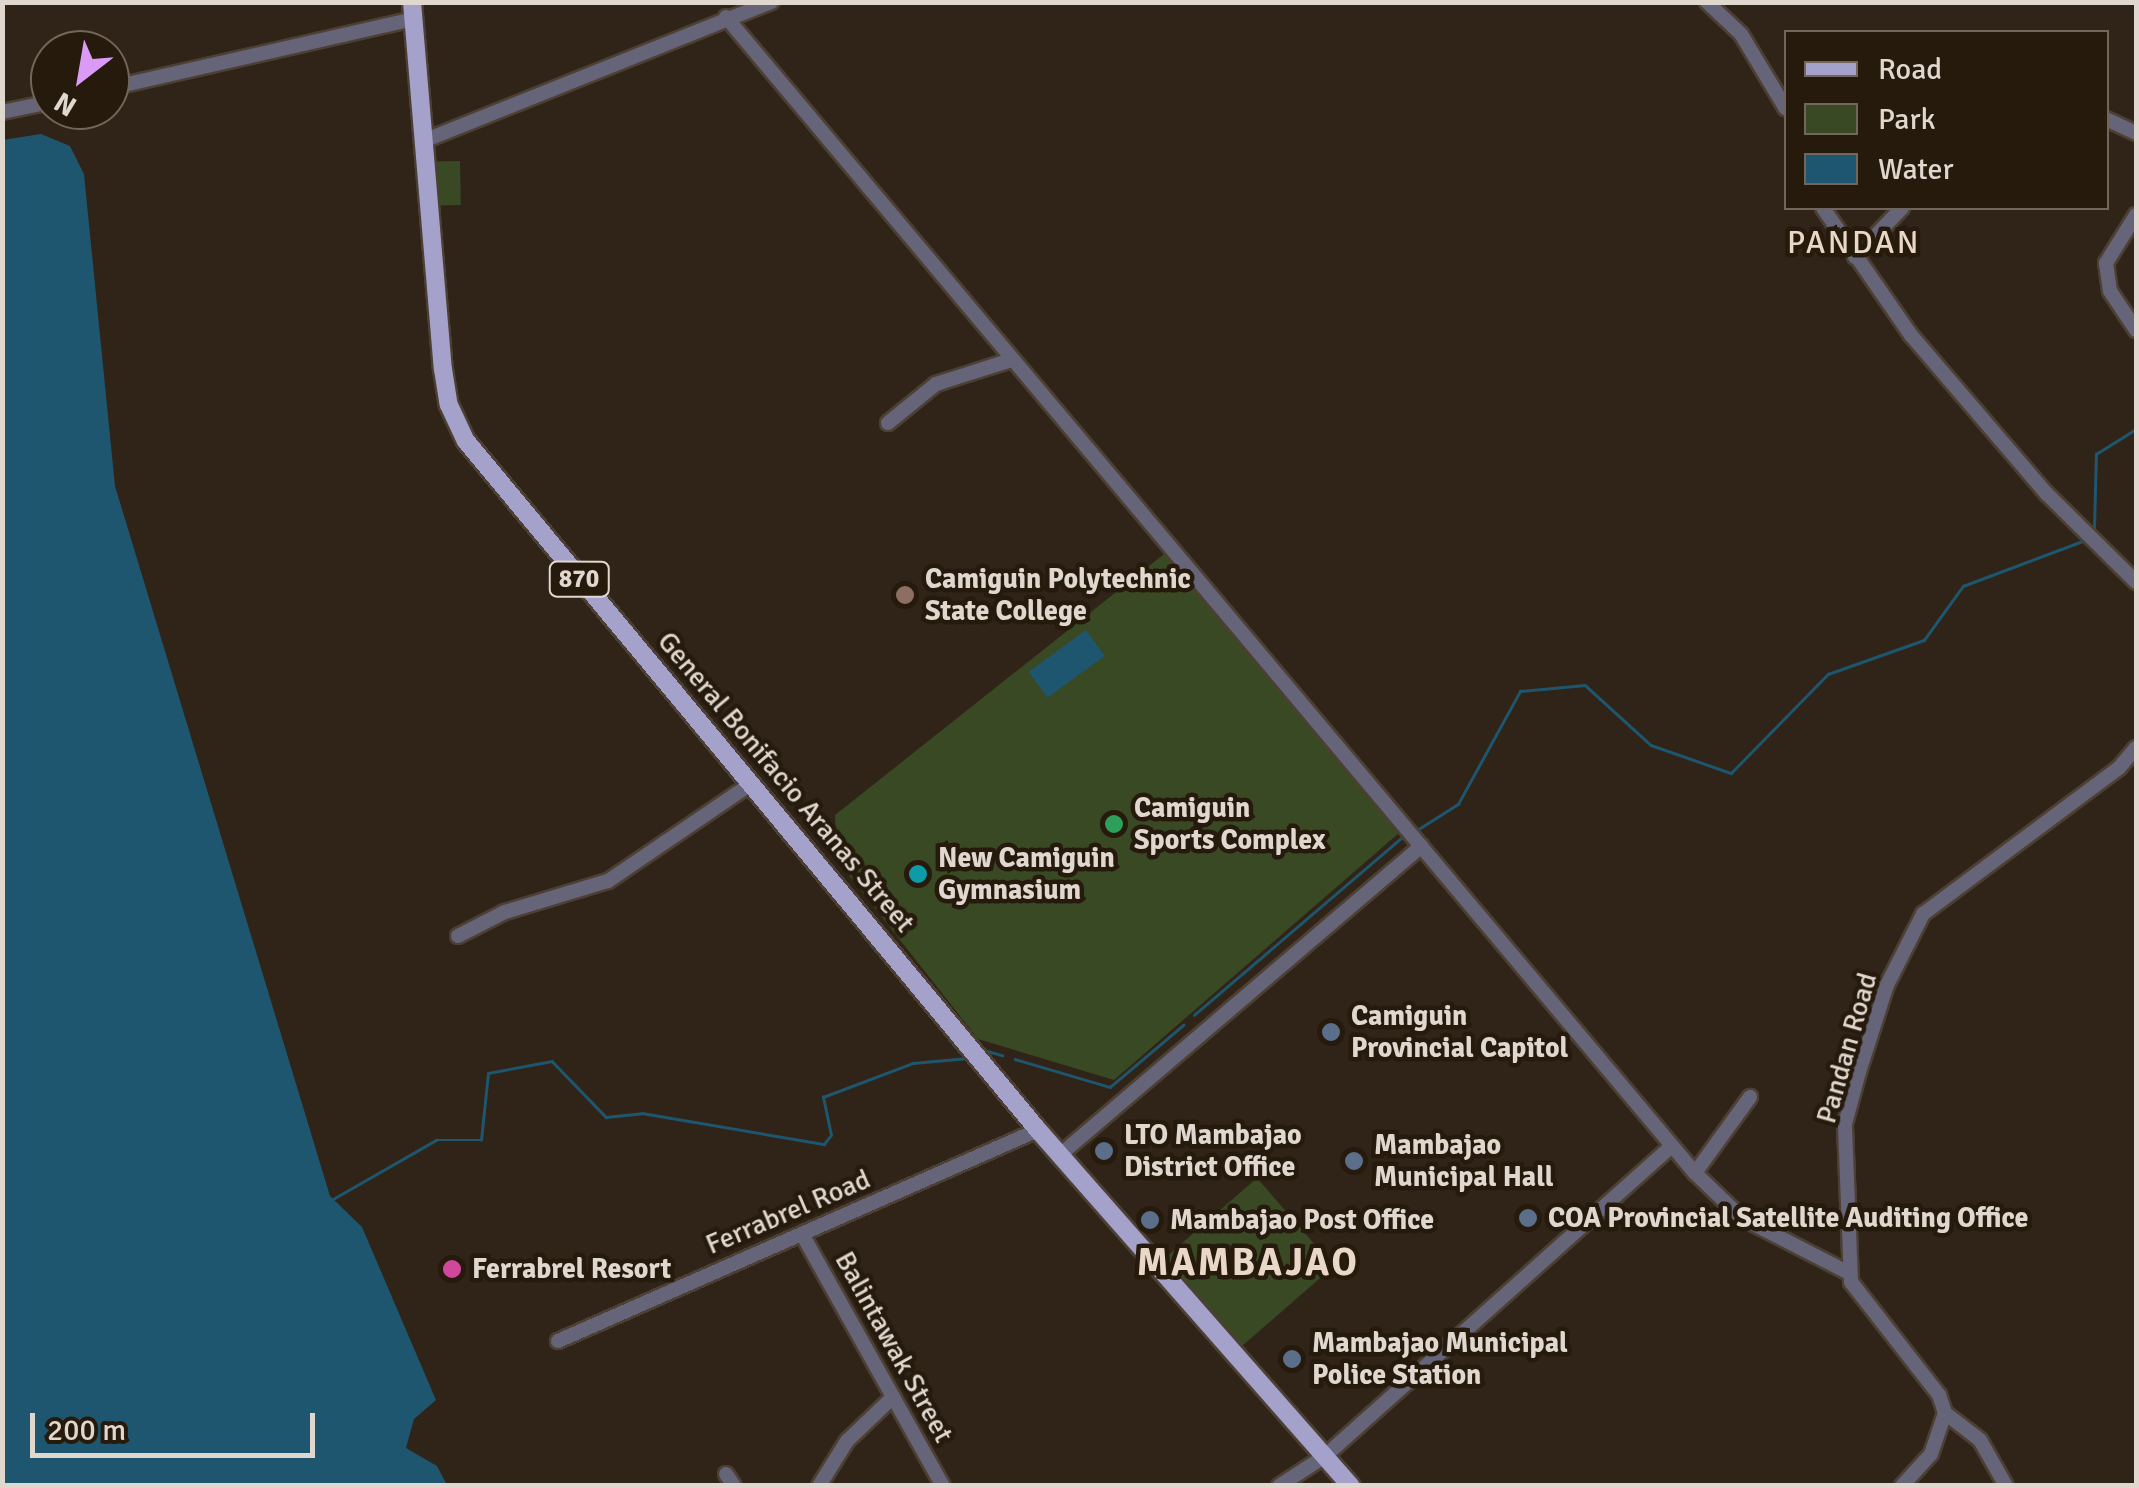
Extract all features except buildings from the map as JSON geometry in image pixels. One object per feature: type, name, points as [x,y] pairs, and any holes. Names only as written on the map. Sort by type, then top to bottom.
[{"type":"main road","name":"General Bonifacio Aranas Street","points":[[412,11],[443,369],[456,423],[477,458],[1038,1130],[1351,1486]]},
{"type":"street","points":[[426,140],[726,16],[771,2]]},
{"type":"street","points":[[1708,2],[1750,46],[1784,106]]},
{"type":"street","points":[[130,83],[412,11]]},
{"type":"street","points":[[726,16],[1695,1172],[1742,1218],[1849,1272]]},
{"type":"street","points":[[2,112],[30,106]]},
{"type":"street","points":[[2109,120],[2136,134]]},
{"type":"street","points":[[1824,210],[1910,335],[2030,475],[2136,582]]},
{"type":"street","points":[[1855,257],[1900,210]]},
{"type":"street","points":[[2136,214],[2106,263],[2110,292],[2136,330]]},
{"type":"street","points":[[888,424],[936,384],[1011,360]]},
{"type":"street","name":"Pandan Road","points":[[2006,1486],[1980,1440],[1946,1413],[1939,1395],[1864,1306],[1849,1272],[1846,1124],[1888,984],[1914,928],[1941,899],[2120,768],[2136,748]]},
{"type":"street","points":[[458,936],[518,907],[608,881],[752,783]]},
{"type":"street","points":[[1060,1154],[1421,846]]},
{"type":"street","points":[[1695,1172],[1750,1097]]},
{"type":"street","name":"Ferrabrel Road","points":[[558,1341],[1038,1130]]},
{"type":"street","points":[[1278,1486],[1325,1456],[1672,1146]]},
{"type":"street","name":"Balintawak Street","points":[[802,1234],[943,1486]]},
{"type":"street","points":[[819,1486],[847,1440],[893,1397]]},
{"type":"street","points":[[1902,1486],[1932,1454],[1946,1413]]},
{"type":"green space","points":[[437,161],[460,161],[461,205],[438,205]]},
{"type":"green space","name":"Camiguin Sports Complex","points":[[1164,554],[1399,833],[1114,1080],[978,1039],[837,860],[835,815]]},
{"type":"green space","points":[[1257,1178],[1334,1266],[1241,1347],[1164,1259]]},
{"type":"water","points":[[41,134],[70,146],[84,174],[115,486],[330,1196],[362,1227],[436,1400],[414,1419],[406,1448],[437,1466],[447,1485],[3,1485],[2,140]]},
{"type":"water","points":[[1086,630],[1105,656],[1047,698],[1029,672]]},
{"type":"waterway","points":[[2094,528],[2096,454],[2136,429]]},
{"type":"waterway","points":[[1417,830],[1458,804],[1520,691],[1585,685],[1651,745],[1731,773],[1828,674],[1924,640],[1963,586],[2083,541]]},
{"type":"waterway","points":[[1194,1015],[1401,838]]},
{"type":"waterway","points":[[1015,1059],[1110,1087],[1183,1025]]},
{"type":"waterway","points":[[984,1050],[1002,1055]]},
{"type":"waterway","points":[[333,1199],[436,1140],[481,1140],[488,1073],[552,1061],[606,1117],[642,1113],[824,1144],[831,1135],[823,1097],[913,1063],[968,1058]]},
{"type":"place","name":"Camiguin Polytechnic State College","points":[[905,595]]},
{"type":"place","name":"Camiguin Sports Complex","points":[[1114,824]]},
{"type":"place","name":"New Camiguin Gymnasium","points":[[918,874]]},
{"type":"place","name":"Camiguin Provincial Capitol","points":[[1331,1032]]},
{"type":"place","name":"LTO Mambajao District Office","points":[[1104,1151]]},
{"type":"place","name":"Mambajao Municipal Hall","points":[[1354,1161]]},
{"type":"place","name":"COA Provincial Satellite Auditing Office","points":[[1528,1218]]},
{"type":"place","name":"Mambajao Post Office","points":[[1150,1220]]},
{"type":"place","name":"Ferrabrel Resort","points":[[452,1269]]},
{"type":"place","name":"Mambajao Municipal Police Station","points":[[1292,1359]]},
{"type":"district","name":"PANDAN","points":[[1854,243]]},
{"type":"district","name":"MAMBAJAO","points":[[1248,1263]]}]
